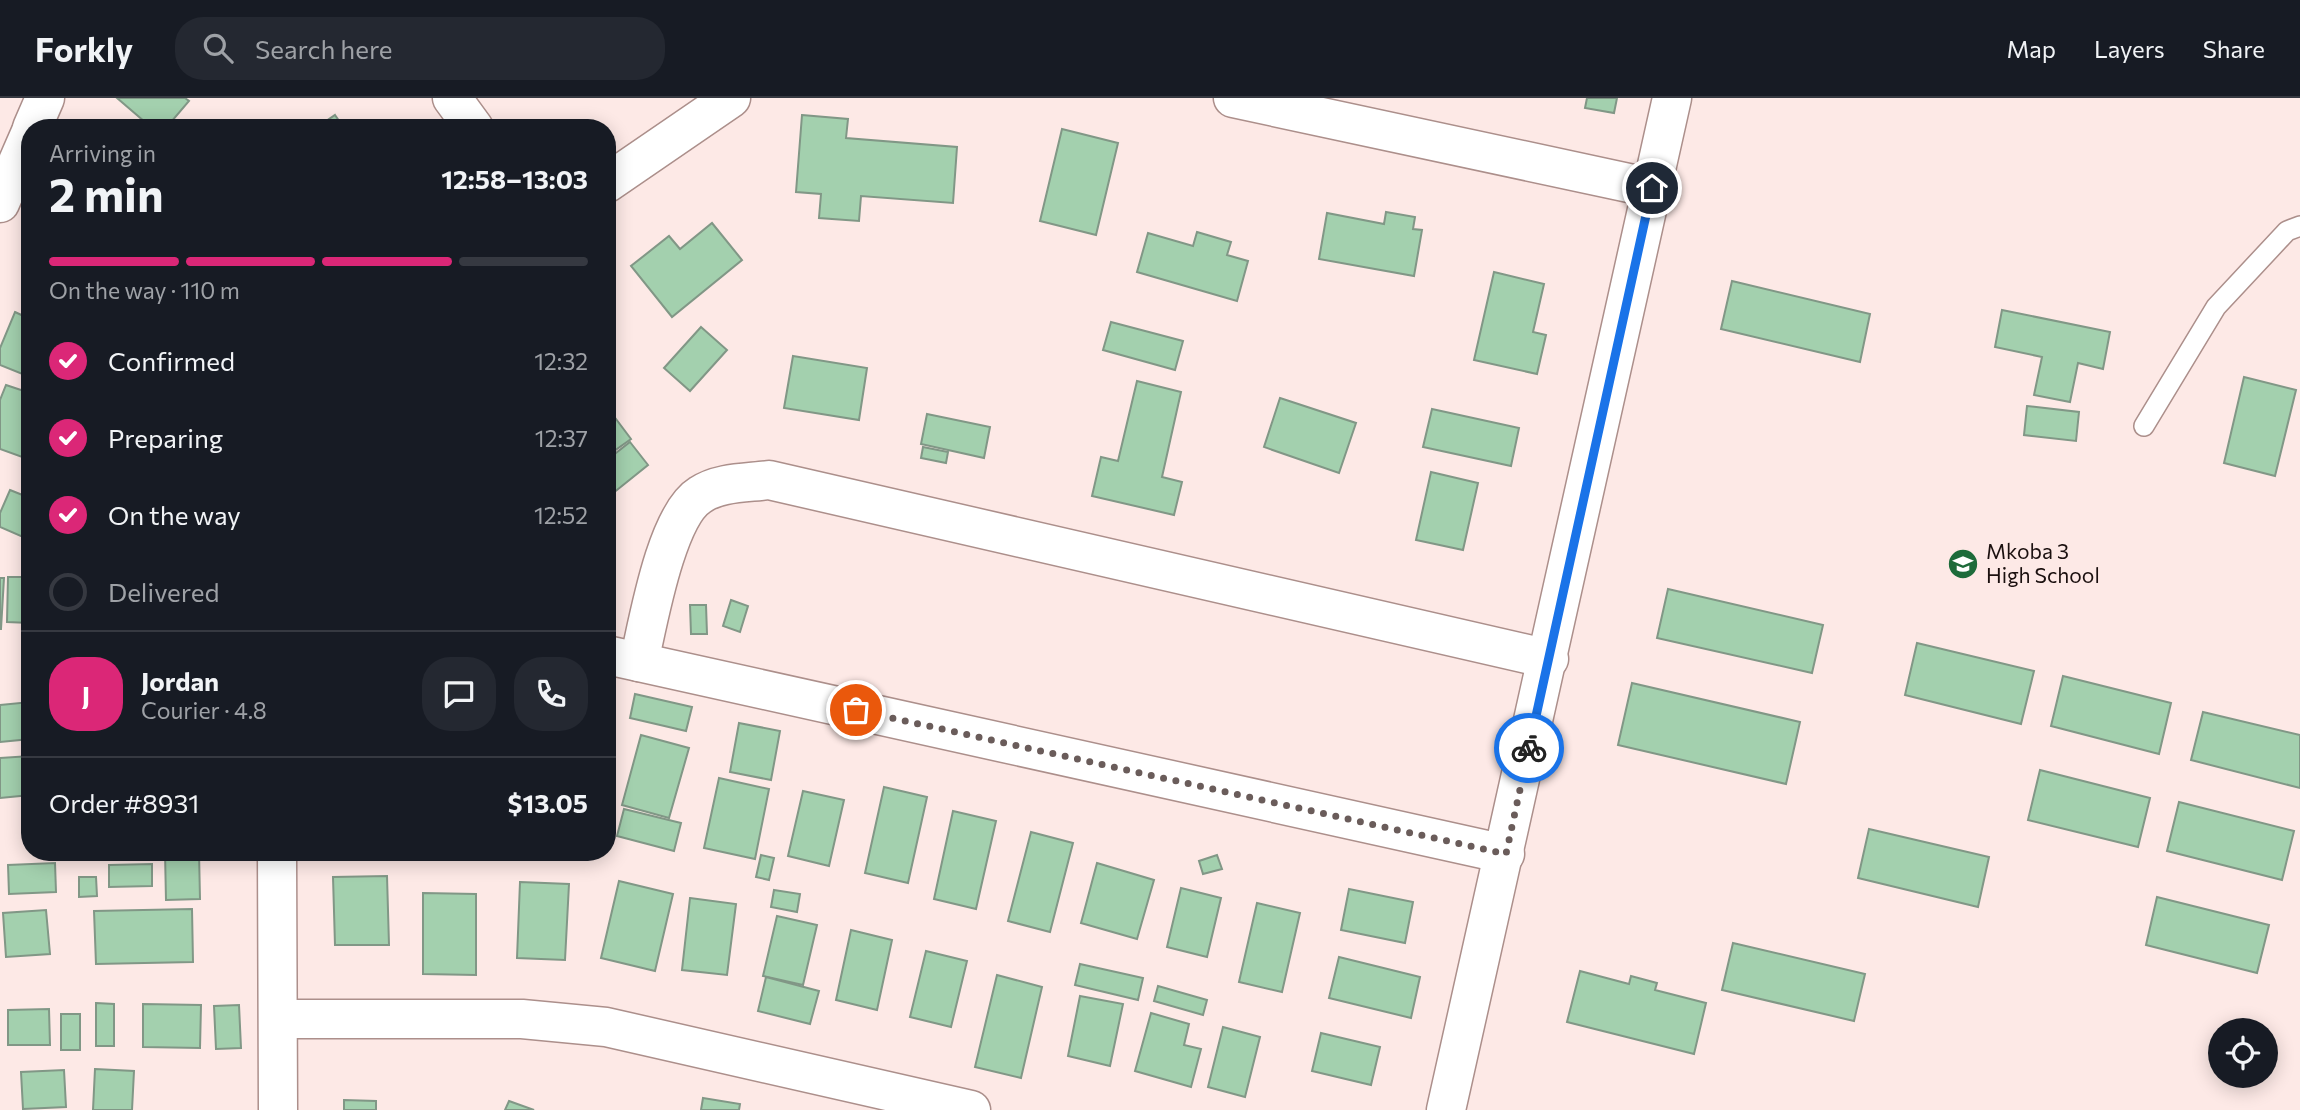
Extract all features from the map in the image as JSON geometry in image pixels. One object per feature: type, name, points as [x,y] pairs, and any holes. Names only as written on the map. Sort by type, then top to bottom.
[{"type":"street","points":[[33,119],[45,98]]},
{"type":"street","points":[[452,98],[467,119]]},
{"type":"street","points":[[616,177],[731,98]]},
{"type":"street","points":[[1233,98],[1652,188]]},
{"type":"street","points":[[1446,1110],[1506,854],[1672,98]]},
{"type":"street","points":[[0,203],[21,141]]},
{"type":"street","points":[[1506,854],[623,658],[663,559],[681,520],[698,495],[724,486],[769,480],[1549,659]]},
{"type":"street","points":[[277,861],[278,1110]]},
{"type":"street","points":[[279,1019],[522,1020],[606,1027],[971,1110]]},
{"type":"lane","points":[[2144,426],[2216,307],[2287,231],[2300,226]]},
{"type":"building","points":[[117,98],[185,98],[189,101],[174,119],[142,119]]},
{"type":"building","points":[[1587,98],[1617,98],[1614,113],[1585,108]]},
{"type":"building","points":[[802,115],[848,119],[846,138],[957,147],[953,203],[861,196],[859,221],[819,218],[821,194],[796,192]]},
{"type":"building","points":[[1062,129],[1118,143],[1096,235],[1040,221]]},
{"type":"building","points":[[1386,212],[1415,217],[1413,229],[1422,230],[1414,276],[1319,259],[1327,213],[1384,224]]},
{"type":"building","points":[[712,223],[742,260],[672,317],[631,266],[669,236],[680,249]]},
{"type":"building","points":[[1197,232],[1231,242],[1227,255],[1248,261],[1237,301],[1137,272],[1148,233],[1193,246]]},
{"type":"building","points":[[1494,272],[1544,284],[1533,332],[1546,335],[1537,374],[1474,360]]},
{"type":"building","points":[[1732,281],[1870,314],[1860,362],[1721,329]]},
{"type":"building","points":[[2002,310],[2110,332],[2103,369],[2078,363],[2070,402],[2034,395],[2042,357],[1995,347]]},
{"type":"building","points":[[15,312],[21,315],[21,373],[0,365],[0,348]]},
{"type":"building","points":[[1111,322],[1183,341],[1175,370],[1103,350]]},
{"type":"building","points":[[701,327],[727,350],[690,391],[664,368]]},
{"type":"building","points":[[793,356],[867,368],[859,420],[784,408]]},
{"type":"building","points":[[2244,377],[2296,390],[2275,476],[2224,463]]},
{"type":"building","points":[[1137,381],[1181,392],[1162,477],[1182,482],[1174,515],[1092,496],[1101,457],[1118,461]]},
{"type":"building","points":[[6,385],[21,390],[21,457],[0,449],[0,400]]},
{"type":"building","points":[[1280,398],[1356,423],[1339,473],[1264,447]]},
{"type":"building","points":[[2027,406],[2079,412],[2076,441],[2024,435]]},
{"type":"building","points":[[1432,409],[1519,428],[1511,466],[1423,447]]},
{"type":"building","points":[[927,414],[990,427],[984,458],[921,444]]},
{"type":"building","points":[[616,419],[631,439],[616,450]]},
{"type":"building","points":[[630,442],[648,465],[616,491],[616,453]]},
{"type":"building","points":[[923,447],[948,452],[946,463],[921,458]]},
{"type":"building","points":[[1431,472],[1478,483],[1463,550],[1416,540]]},
{"type":"building","points":[[10,490],[21,494],[21,536],[0,527],[0,513]]},
{"type":"building","points":[[8,577],[21,577],[21,623],[7,622]]},
{"type":"building","points":[[0,578],[4,578],[1,629],[0,629]]},
{"type":"building","points":[[1668,589],[1823,625],[1812,673],[1657,638]]},
{"type":"building","points":[[731,600],[748,606],[740,632],[723,626]]},
{"type":"building","points":[[690,605],[706,605],[707,634],[691,634]]},
{"type":"building","points":[[1917,643],[2034,671],[2021,724],[1905,695]]},
{"type":"building","points":[[2063,676],[2171,703],[2159,754],[2051,726]]},
{"type":"building","points":[[1632,683],[1800,722],[1786,784],[1618,745]]},
{"type":"building","points":[[635,694],[692,707],[686,731],[630,718]]},
{"type":"building","points":[[21,703],[21,740],[0,742],[0,705]]},
{"type":"building","points":[[2203,712],[2300,735],[2300,788],[2191,760]]},
{"type":"building","points":[[739,723],[780,731],[771,780],[730,772]]},
{"type":"building","points":[[641,735],[689,748],[669,818],[622,805]]},
{"type":"building","points":[[21,757],[21,796],[0,798],[0,758]]},
{"type":"building","points":[[2040,770],[2150,798],[2138,847],[2028,820]]},
{"type":"building","points":[[719,778],[769,789],[755,859],[704,848]]},
{"type":"building","points":[[884,787],[927,797],[908,883],[865,873]]},
{"type":"building","points":[[803,791],[844,800],[829,866],[788,856]]},
{"type":"building","points":[[2179,802],[2294,831],[2282,880],[2167,851]]},
{"type":"building","points":[[624,809],[681,823],[674,851],[617,836]]},
{"type":"building","points":[[953,811],[996,821],[976,909],[934,899]]},
{"type":"building","points":[[1869,829],[1989,857],[1978,907],[1858,878]]},
{"type":"building","points":[[1031,832],[1073,843],[1050,932],[1008,921]]},
{"type":"building","points":[[761,855],[774,858],[769,880],[756,877]]},
{"type":"building","points":[[1217,855],[1222,869],[1203,874],[1199,861]]},
{"type":"building","points":[[165,861],[199,861],[200,899],[166,900]]},
{"type":"building","points":[[55,863],[56,892],[9,894],[8,865]]},
{"type":"building","points":[[1097,863],[1154,880],[1137,939],[1081,923]]},
{"type":"building","points":[[152,864],[152,886],[109,887],[109,865]]},
{"type":"building","points":[[387,876],[389,945],[335,945],[333,877]]},
{"type":"building","points":[[79,877],[96,877],[97,896],[79,897]]},
{"type":"building","points":[[619,881],[673,894],[655,971],[601,958]]},
{"type":"building","points":[[520,882],[569,884],[565,960],[517,958]]},
{"type":"building","points":[[1181,888],[1221,898],[1207,957],[1167,947]]},
{"type":"building","points":[[1349,889],[1413,902],[1405,943],[1341,930]]},
{"type":"building","points":[[774,890],[800,894],[797,912],[771,907]]},
{"type":"building","points":[[423,893],[476,894],[476,975],[423,974]]},
{"type":"building","points":[[2157,897],[2269,925],[2257,973],[2146,945]]},
{"type":"building","points":[[690,898],[736,904],[727,975],[682,970]]},
{"type":"building","points":[[1257,903],[1300,913],[1282,992],[1239,982]]},
{"type":"building","points":[[192,909],[193,962],[96,964],[94,911]]},
{"type":"building","points":[[46,910],[50,954],[6,957],[3,913]]},
{"type":"building","points":[[777,916],[817,925],[803,985],[763,976]]},
{"type":"building","points":[[851,930],[892,940],[877,1010],[836,1000]]},
{"type":"building","points":[[1733,943],[1865,974],[1854,1021],[1722,990]]},
{"type":"building","points":[[926,951],[967,961],[951,1027],[910,1017]]},
{"type":"building","points":[[1339,957],[1420,977],[1411,1018],[1329,998]]},
{"type":"building","points":[[1080,964],[1143,978],[1138,1000],[1075,985]]},
{"type":"building","points":[[1580,971],[1629,984],[1631,976],[1657,983],[1655,990],[1706,1003],[1694,1054],[1567,1022]]},
{"type":"building","points":[[997,975],[1042,987],[1021,1078],[975,1067]]},
{"type":"building","points":[[766,977],[819,991],[810,1024],[758,1011]]},
{"type":"building","points":[[1158,986],[1207,1000],[1203,1015],[1154,1001]]},
{"type":"building","points":[[1080,996],[1123,1004],[1110,1066],[1068,1056]]},
{"type":"building","points":[[96,1003],[114,1004],[114,1046],[96,1046]]},
{"type":"building","points":[[143,1004],[201,1005],[200,1048],[143,1047]]},
{"type":"building","points":[[239,1005],[241,1048],[216,1049],[214,1006]]},
{"type":"building","points":[[49,1009],[50,1045],[8,1045],[8,1010]]},
{"type":"building","points":[[1151,1013],[1189,1024],[1184,1045],[1201,1049],[1191,1087],[1135,1071]]},
{"type":"building","points":[[61,1014],[80,1014],[80,1050],[61,1050]]},
{"type":"building","points":[[1223,1027],[1260,1037],[1245,1097],[1208,1087]]},
{"type":"building","points":[[1321,1033],[1380,1047],[1371,1085],[1312,1071]]},
{"type":"building","points":[[95,1069],[134,1071],[132,1110],[93,1110]]},
{"type":"building","points":[[64,1070],[66,1107],[23,1109],[21,1072]]},
{"type":"building","points":[[703,1098],[740,1104],[739,1110],[701,1110]]},
{"type":"building","points":[[344,1100],[376,1101],[376,1110],[344,1110]]},
{"type":"building","points":[[509,1101],[534,1110],[505,1110]]},
{"type":"way so far","points":[[856,710],[1506,854],[1529,748]]},
{"type":"place","name":"Mkoba 3 High School","points":[[1963,564]]},
{"type":"route","points":[[1529,748],[1652,188]]}]
